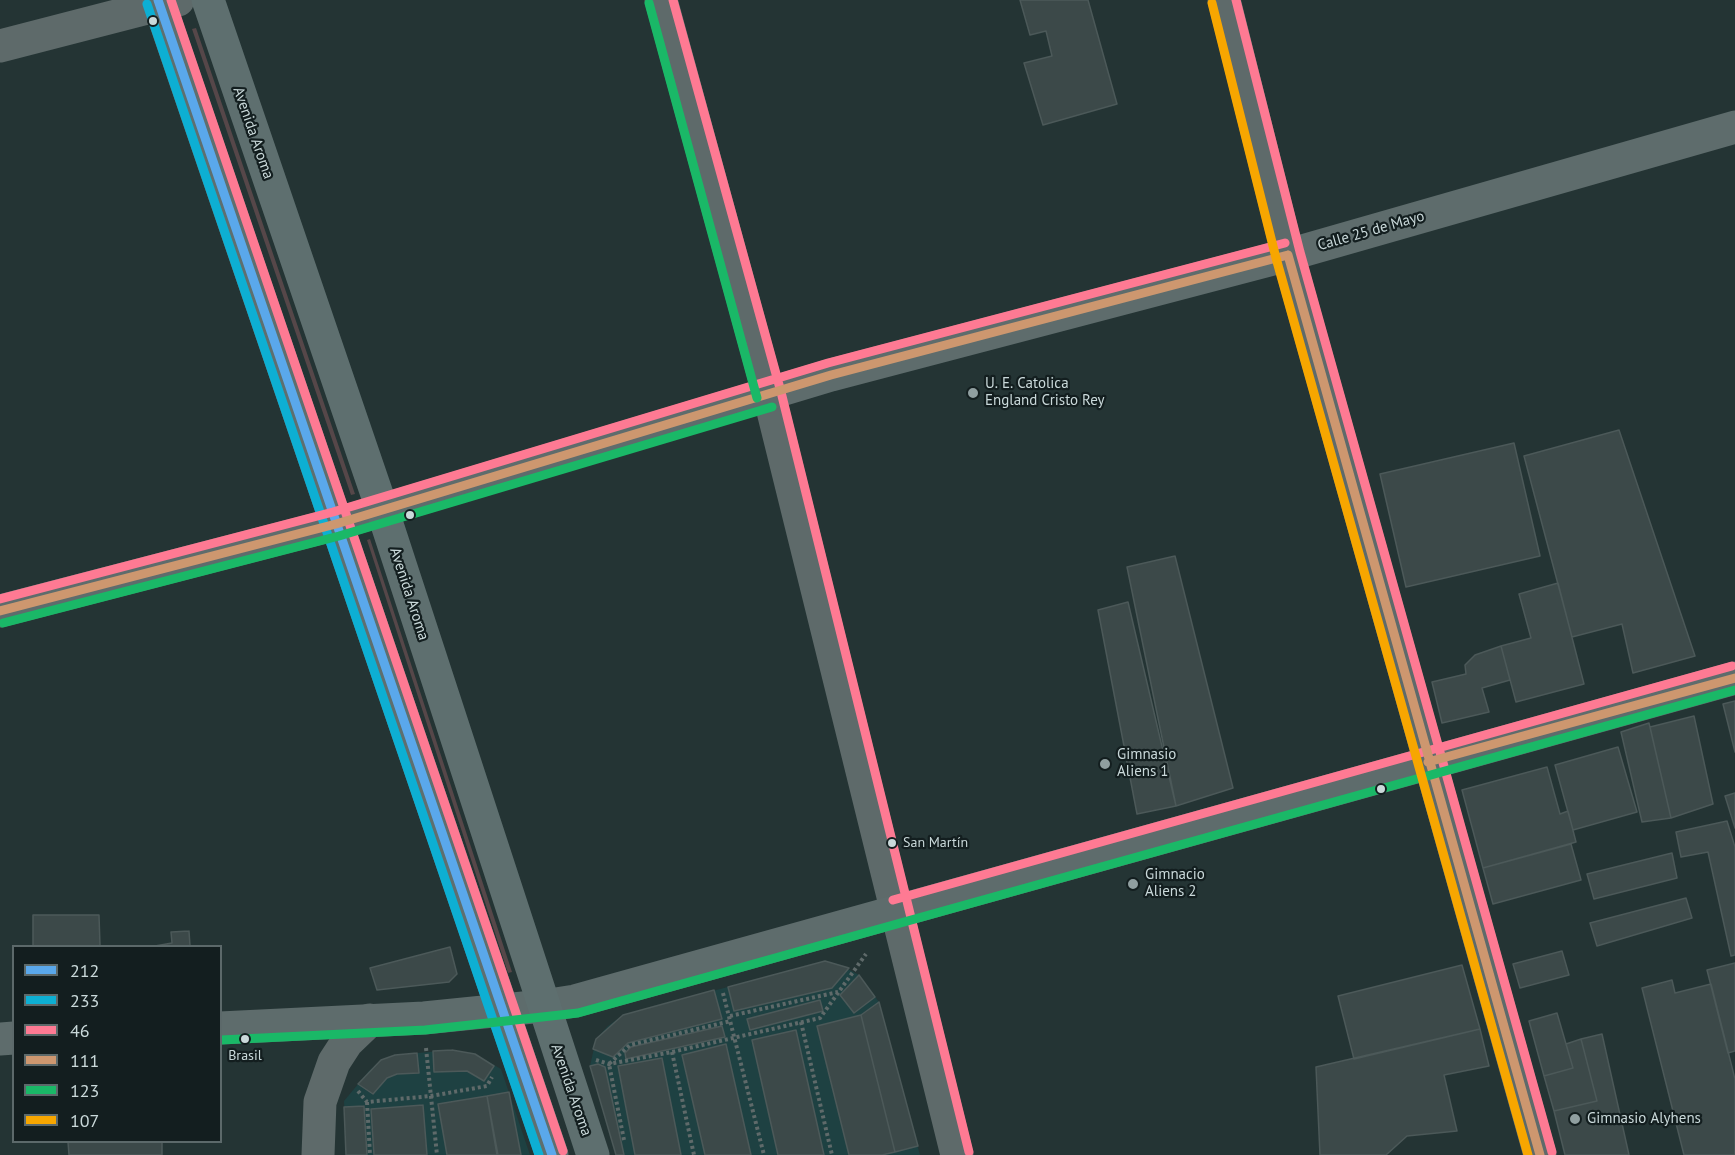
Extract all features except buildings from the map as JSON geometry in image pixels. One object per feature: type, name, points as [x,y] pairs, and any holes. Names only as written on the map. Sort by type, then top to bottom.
[{"type":"main road","name":"Avenida Aroma","points":[[208,0],[382,509],[556,1048],[593,1155]]},
{"type":"main road","points":[[165,2],[336,524],[552,1155]]},
{"type":"main road","name":"Calle 25 de Mayo","points":[[0,611],[336,524],[831,375],[1288,255],[1735,127]]},
{"type":"main road","points":[[222,1028],[424,1018],[575,1001],[1735,678]]},
{"type":"street","points":[[661,0],[769,395],[957,1155]]},
{"type":"street","points":[[1224,0],[1288,255],[1428,762],[1540,1155]]},
{"type":"street","points":[[0,46],[165,2]]},
{"type":"street","points":[[318,1155],[320,1102],[334,1062],[347,1042],[370,1020]]},
{"type":"path","points":[[556,1048],[609,1064],[820,1018],[896,912]]},
{"type":"path","points":[[715,962],[736,1037],[764,1155]]},
{"type":"path","points":[[609,1064],[630,1045],[839,992]]},
{"type":"path","points":[[424,1018],[436,1155]]},
{"type":"path","points":[[801,1022],[832,1155]]},
{"type":"path","points":[[367,1102],[431,1096],[487,1086],[512,1043]]},
{"type":"path","points":[[672,1052],[694,1155]]},
{"type":"path","points":[[334,1062],[367,1102],[370,1155]]},
{"type":"path","points":[[609,1064],[625,1144]]},
{"type":"shaded area","points":[[196,28],[355,494],[351,495],[192,29]]},
{"type":"shaded area","points":[[370,539],[512,972],[508,973],[367,540]]},
{"type":"shaded area","points":[[825,961],[838,964],[859,975],[879,1002],[920,1155],[616,1155],[590,1066],[596,1039],[608,1026],[623,1015]]},
{"type":"shaded area","points":[[452,1050],[475,1054],[501,1069],[530,1155],[346,1155],[344,1101],[369,1071],[381,1060],[395,1055]]},
{"type":"transit line","name":"212","points":[[158,0],[552,1155]]},
{"type":"transit line","name":"46","points":[[171,0],[563,1151]]},
{"type":"transit line","name":"46","points":[[673,0],[781,392],[969,1152]]},
{"type":"transit line","name":"46","points":[[1236,0],[1300,252],[1552,1152]]},
{"type":"transit line","name":"123","points":[[649,3],[757,398]]},
{"type":"transit line","name":"107","points":[[1212,3],[1276,258],[1528,1155]]},
{"type":"transit line","name":"233","points":[[147,4],[539,1155]]},
{"type":"transit line","name":"46","points":[[0,599],[333,512],[828,363],[1285,243]]},
{"type":"transit line","name":"111","points":[[1288,255],[1540,1155]]},
{"type":"transit line","name":"111","points":[[0,611],[336,524],[831,375],[1288,255]]},
{"type":"transit line","name":"123","points":[[3,623],[339,536],[772,407]]},
{"type":"transit line","name":"46","points":[[893,900],[1732,666]]},
{"type":"transit line","name":"111","points":[[1428,762],[1735,678]]},
{"type":"transit line","name":"123","points":[[222,1040],[425,1030],[578,1013],[1735,690]]},
{"type":"place","name":"U. E. Catolica England Cristo Rey","points":[[973,393]]},
{"type":"place","name":"Gimnasio Aliens 1","points":[[1105,764]]},
{"type":"place","name":"San Martín","points":[[892,843]]},
{"type":"place","name":"Gimnacio Aliens 2","points":[[1133,884]]},
{"type":"place","name":"Brasil","points":[[245,1039]]},
{"type":"place","name":"Gimnasio Alyhens","points":[[1575,1119]]}]
